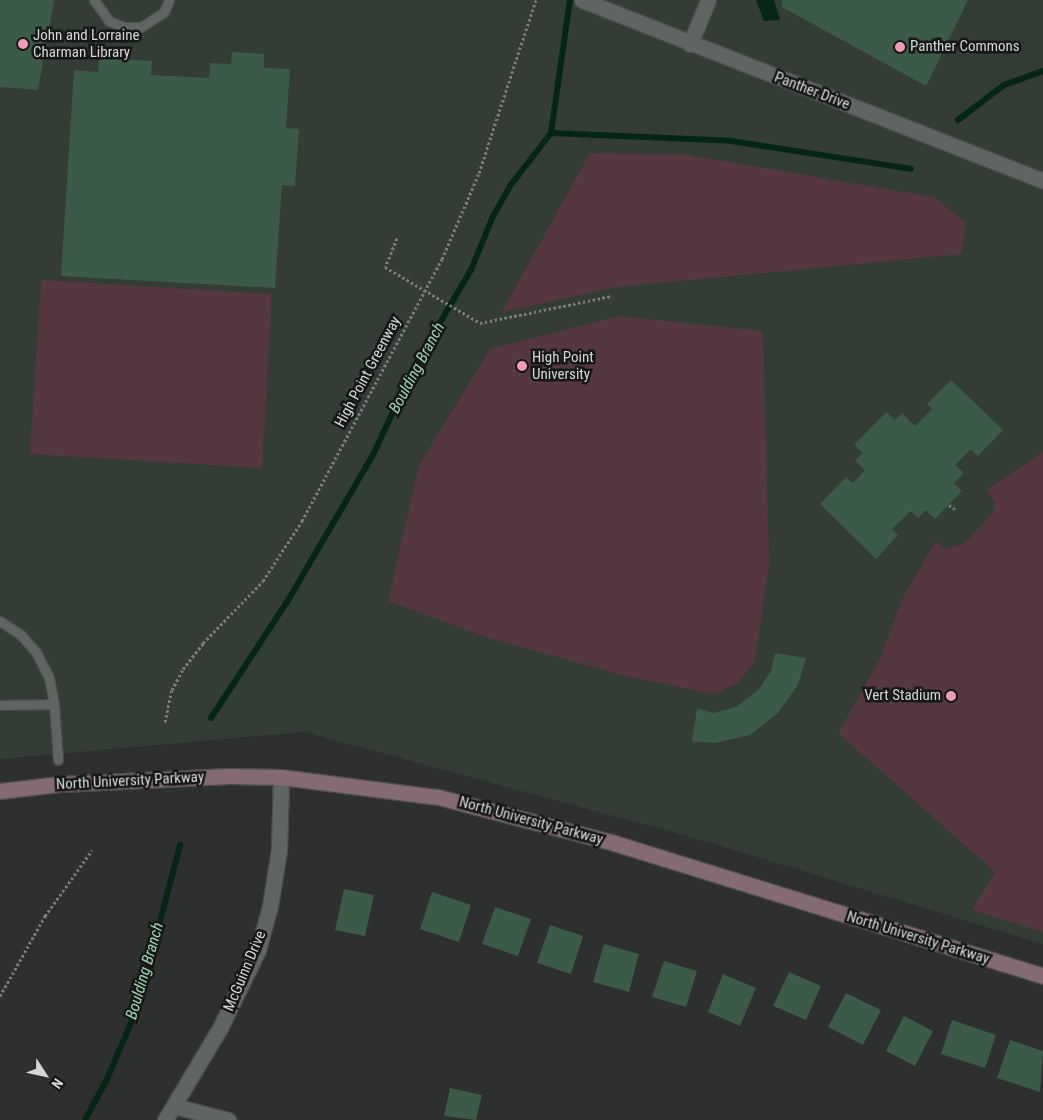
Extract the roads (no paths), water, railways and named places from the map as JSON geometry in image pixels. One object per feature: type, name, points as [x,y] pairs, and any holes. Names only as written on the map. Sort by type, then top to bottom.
[{"type":"main road","name":"North University Parkway","points":[[0,791],[60,784],[229,776],[281,776],[438,797],[558,828],[1043,976]]},
{"type":"street","points":[[690,44],[708,0]]},
{"type":"street","name":"Panther Drive","points":[[586,1],[690,44],[1043,181]]},
{"type":"street","name":"McGuinn Drive","points":[[165,1120],[220,1028],[258,950],[270,906],[279,850],[281,776]]},
{"type":"street","points":[[174,1106],[228,1120]]},
{"type":"lane","points":[[94,0],[109,21],[124,27],[141,27],[164,12],[169,0]]},
{"type":"lane","points":[[0,622],[22,636],[36,652],[49,678],[54,704],[58,760]]},
{"type":"lane","points":[[0,705],[54,704]]},
{"type":"waterway","name":"Boulding Branch","points":[[211,718],[287,602],[373,455],[414,367],[471,270],[493,216],[510,186],[551,133],[570,0]]},
{"type":"waterway","points":[[958,120],[1004,85],[1043,71]]},
{"type":"waterway","points":[[551,133],[731,141],[911,169]]},
{"type":"waterway","name":"Boulding Branch","points":[[85,1120],[107,1079],[137,1009],[180,845]]},
{"type":"place","name":"John and Lorraine Charman Library","points":[[23,44]]},
{"type":"place","name":"Panther Commons","points":[[900,47]]},
{"type":"place","name":"High Point University","points":[[522,366]]},
{"type":"place","name":"Vert Stadium","points":[[951,696]]}]
